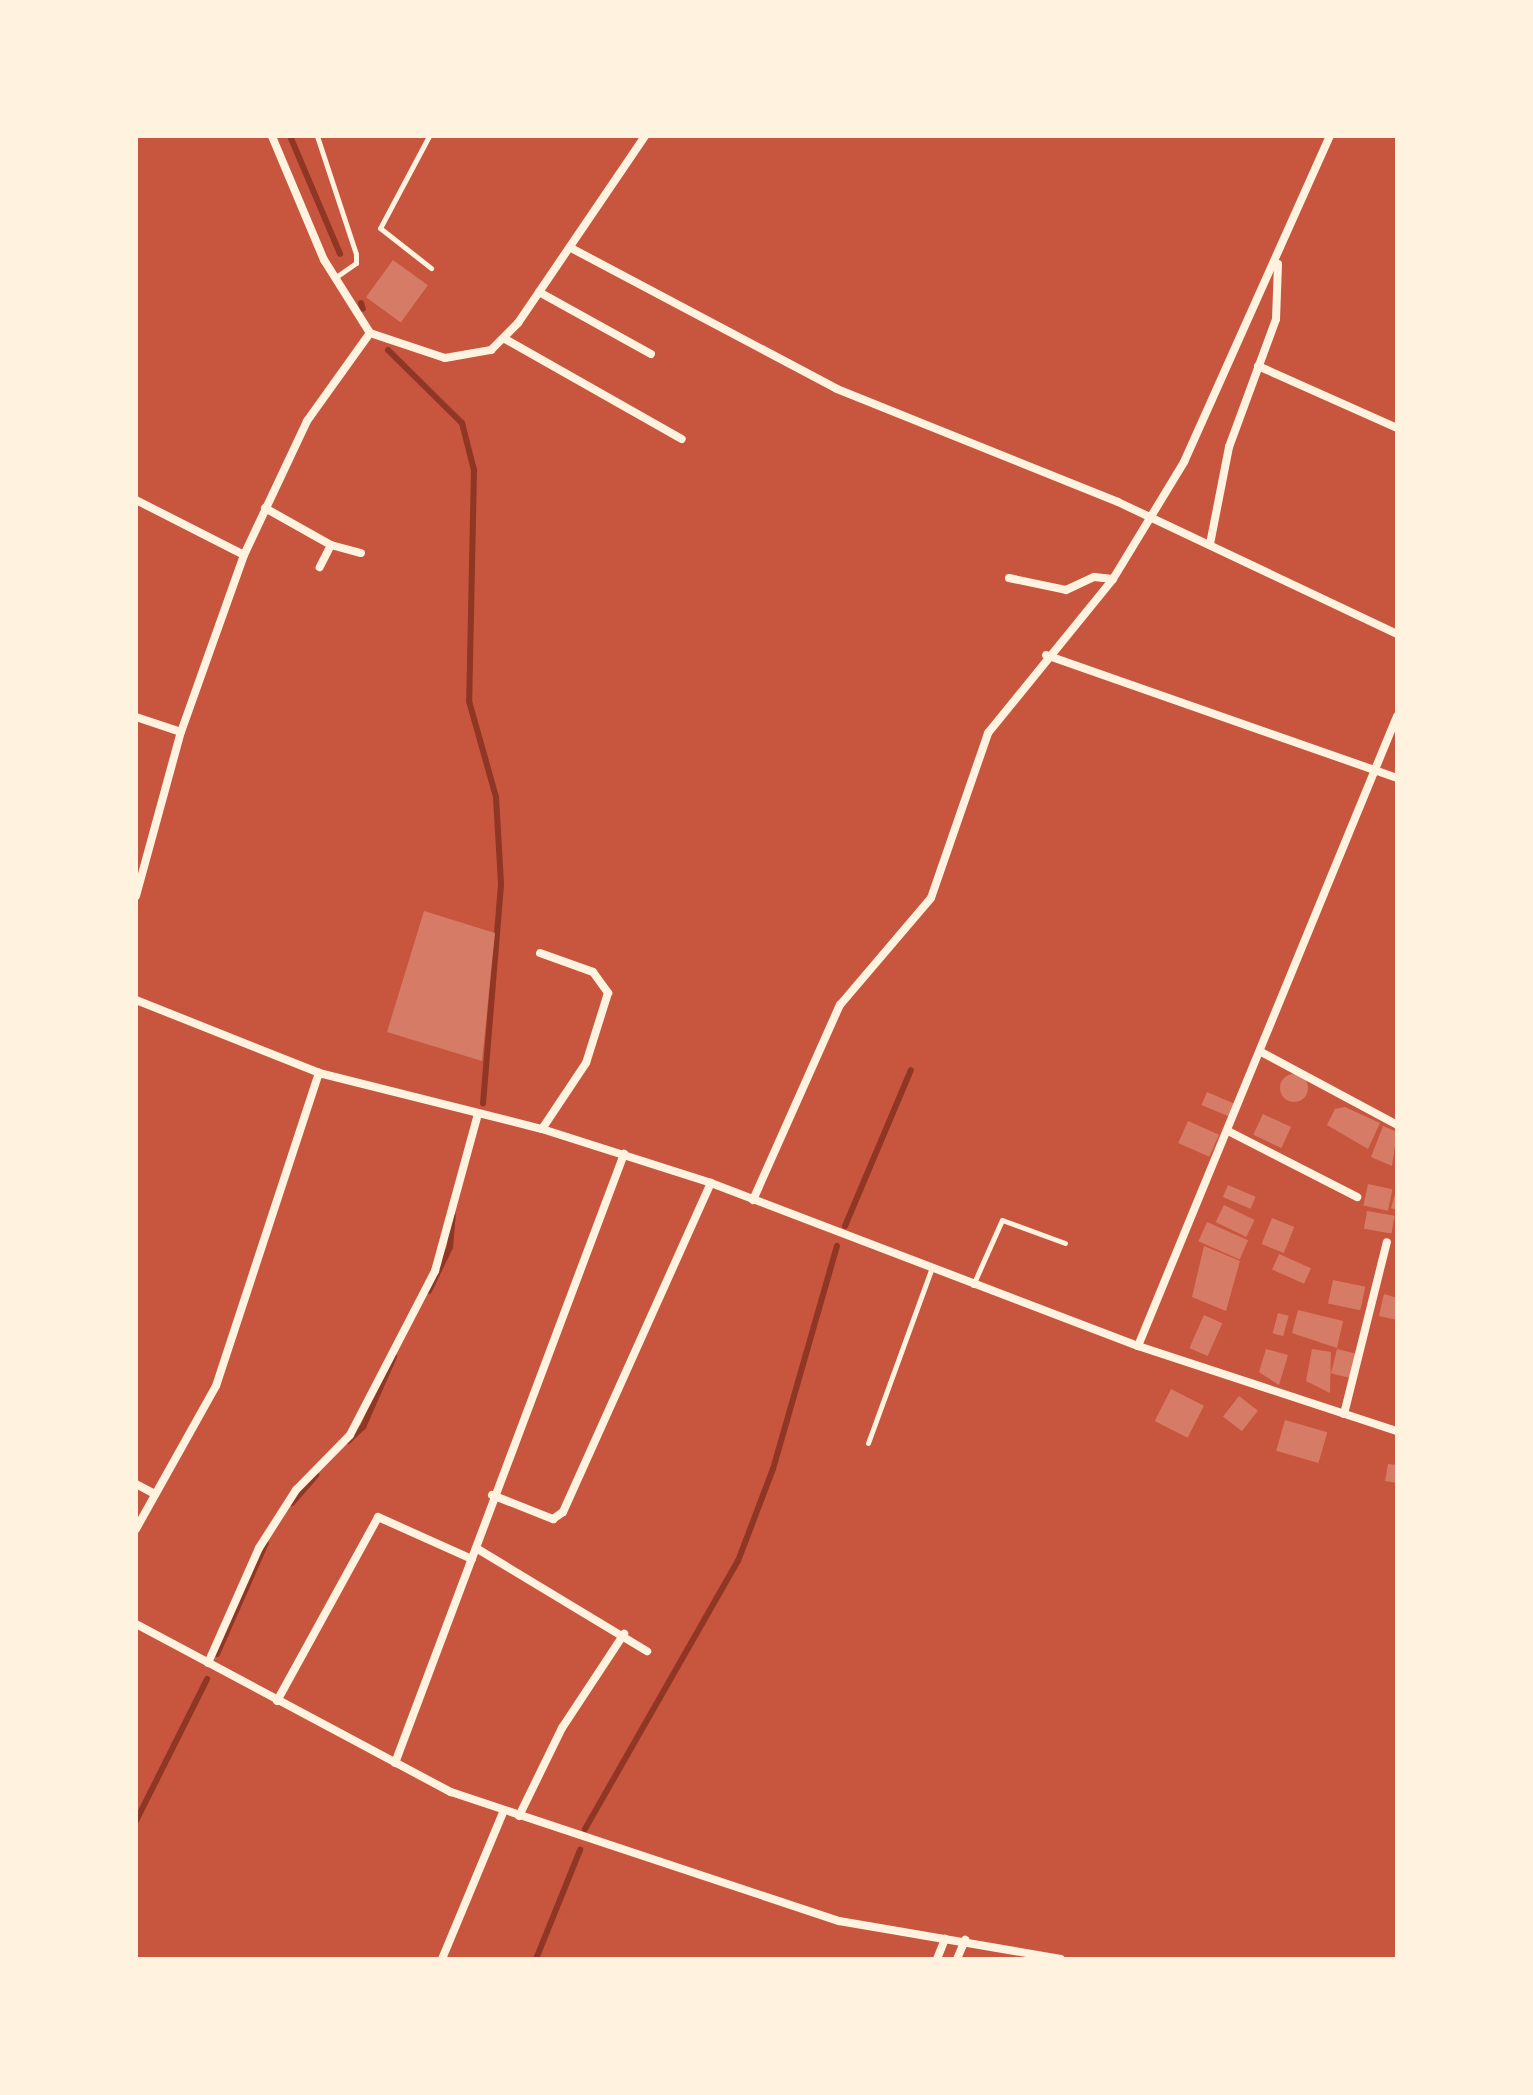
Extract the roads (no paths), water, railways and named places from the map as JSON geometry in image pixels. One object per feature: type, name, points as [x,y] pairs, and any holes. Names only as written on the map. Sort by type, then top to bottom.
[{"type":"street","points":[[272,136],[324,260],[339,275],[370,333],[445,358],[471,357],[505,339],[571,248],[645,136]]},
{"type":"street","points":[[753,1200],[835,1015],[921,918],[988,733],[1046,655],[1113,579],[1152,518],[1278,263],[1330,136]]},
{"type":"street","points":[[571,248],[837,389],[1152,518],[1397,634]]},
{"type":"street","points":[[1210,544],[1218,489],[1276,319],[1278,263]]},
{"type":"street","points":[[539,292],[651,354]]},
{"type":"street","points":[[136,896],[181,732],[244,555],[307,421],[370,333]]},
{"type":"street","points":[[505,339],[682,439]]},
{"type":"street","points":[[1258,366],[1397,428]]},
{"type":"street","points":[[136,500],[244,555]]},
{"type":"street","points":[[265,508],[331,545],[361,553]]},
{"type":"street","points":[[320,567],[331,545]]},
{"type":"street","points":[[1009,578],[1066,590],[1094,577],[1113,579]]},
{"type":"street","points":[[1046,655],[1374,767],[1397,778]]},
{"type":"street","points":[[1138,1346],[1263,1053],[1374,767],[1397,716]]},
{"type":"street","points":[[136,717],[181,732]]},
{"type":"street","points":[[136,854],[146,857]]},
{"type":"street","points":[[540,953],[593,972],[608,993],[586,1063],[542,1129]]},
{"type":"street","points":[[136,1000],[319,1073],[542,1129],[711,1183],[972,1286],[1138,1346],[1397,1431]]},
{"type":"street","points":[[1263,1053],[1397,1125]]},
{"type":"street","points":[[136,1529],[216,1386],[319,1073]]},
{"type":"street","points":[[208,1663],[259,1548],[296,1490],[350,1435],[435,1271],[478,1114]]},
{"type":"street","points":[[1230,1132],[1357,1197]]},
{"type":"street","points":[[395,1763],[476,1548],[492,1495],[624,1154]]},
{"type":"street","points":[[492,1495],[560,1517],[711,1183]]},
{"type":"street","points":[[1344,1414],[1387,1242]]},
{"type":"street","points":[[136,1484],[155,1494]]},
{"type":"street","points":[[277,1701],[374,1519],[472,1559]]},
{"type":"street","points":[[476,1548],[624,1634],[647,1651]]},
{"type":"street","points":[[136,1624],[395,1763],[519,1816],[765,1901],[945,1939],[965,1940],[1061,1959]]},
{"type":"street","points":[[519,1816],[562,1728],[624,1634]]},
{"type":"street","points":[[442,1959],[504,1810]]},
{"type":"street","points":[[937,1959],[945,1939]]},
{"type":"street","points":[[957,1959],[965,1940]]},
{"type":"lane","points":[[317,136],[356,254],[356,263],[339,275]]},
{"type":"lane","points":[[429,136],[380,228],[431,268]]},
{"type":"lane","points":[[972,1286],[1002,1220],[1065,1243]]},
{"type":"lane","points":[[868,1443],[931,1270]]},
{"type":"waterway","points":[[290,136],[340,254]]},
{"type":"waterway","points":[[361,303],[363,309]]},
{"type":"waterway","points":[[388,350],[462,423],[474,470],[469,701],[496,797],[501,885],[483,1103]]},
{"type":"waterway","points":[[845,1226],[911,1070]]},
{"type":"waterway","points":[[429,1291],[450,1247],[453,1215]]},
{"type":"waterway","points":[[585,1829],[738,1561],[773,1469],[837,1246]]},
{"type":"waterway","points":[[348,1441],[363,1427],[394,1357]]},
{"type":"waterway","points":[[292,1503],[316,1475]]},
{"type":"waterway","points":[[217,1654],[266,1543]]},
{"type":"waterway","points":[[136,1821],[207,1679]]},
{"type":"waterway","points":[[536,1959],[580,1850]]}]
